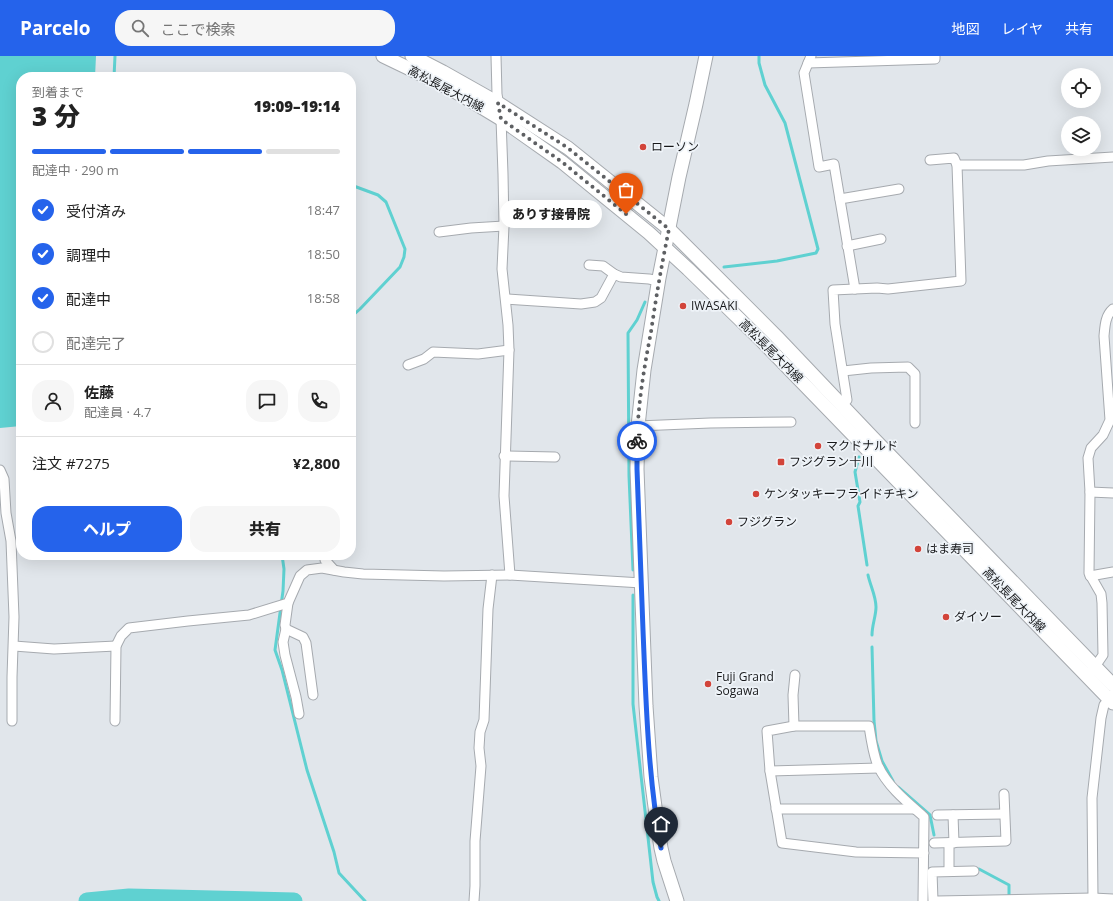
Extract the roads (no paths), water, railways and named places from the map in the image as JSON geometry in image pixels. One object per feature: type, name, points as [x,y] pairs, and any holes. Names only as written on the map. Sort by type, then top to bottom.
[{"type":"main road","name":"高松長尾大内線","points":[[383,56],[437,82],[501,119],[562,162],[621,209],[666,248],[763,342],[1092,672],[1113,685]]},
{"type":"main road","name":"高松長尾大内線","points":[[412,56],[498,103],[568,148],[669,229],[770,330],[842,405],[1092,672],[1111,699]]},
{"type":"main road","points":[[677,901],[661,848],[652,782],[646,706],[637,469],[638,426],[644,370],[659,281],[679,176],[706,56]]},
{"type":"street","points":[[496,56],[498,103],[501,119],[504,226],[502,269],[506,299],[509,350],[504,456],[504,496],[510,575]]},
{"type":"street","points":[[855,289],[834,164],[818,167],[804,73],[809,60],[887,58],[935,59],[935,56]]},
{"type":"street","points":[[957,165],[1024,166],[1048,161],[1113,157]]},
{"type":"street","points":[[842,405],[847,400],[835,324],[833,290],[877,288],[888,290],[961,281],[957,165],[954,158],[930,160]]},
{"type":"street","points":[[840,199],[899,190]]},
{"type":"street","points":[[439,232],[504,226]]},
{"type":"street","points":[[848,246],[881,239]]},
{"type":"street","points":[[589,265],[603,266],[621,277],[659,281]]},
{"type":"street","points":[[506,299],[580,304],[595,302],[602,298],[614,274]]},
{"type":"street","points":[[1092,672],[1103,655],[1101,594],[1089,573],[1090,492],[1088,458],[1091,448],[1103,435],[1110,420],[1109,345],[1105,323],[1113,309]]},
{"type":"street","points":[[408,365],[424,359],[433,352],[478,354],[509,350]]},
{"type":"street","points":[[843,371],[871,368],[908,367],[915,374],[915,423]]},
{"type":"street","points":[[638,426],[791,422]]},
{"type":"street","points":[[504,456],[555,457]]},
{"type":"street","points":[[0,470],[4,479],[6,513],[4,529],[11,541],[13,576],[14,646],[12,721]]},
{"type":"street","points":[[1090,492],[1113,493]]},
{"type":"street","points":[[325,560],[334,570]]},
{"type":"street","points":[[299,714],[283,642],[286,628],[284,604],[300,576],[307,570],[322,568],[363,574],[444,576],[510,575],[642,583]]},
{"type":"street","points":[[1090,576],[1113,572]]},
{"type":"street","points":[[474,899],[476,886],[475,841],[481,766],[479,748],[480,732],[484,720],[488,609],[492,575]]},
{"type":"street","points":[[115,721],[116,646],[121,636],[129,628],[249,615],[284,604]]},
{"type":"street","points":[[286,628],[303,637],[306,644],[316,695],[296,697]]},
{"type":"street","points":[[14,646],[54,649],[116,646]]},
{"type":"street","points":[[794,726],[793,695],[795,675]]},
{"type":"street","points":[[1097,899],[1092,798],[1101,718],[1104,705],[1111,699]]},
{"type":"street","points":[[923,901],[924,854],[924,818],[887,782],[879,768],[873,749],[869,726],[794,726],[767,732],[770,771],[782,843],[856,852],[924,854]]},
{"type":"street","points":[[770,771],[879,768]]},
{"type":"street","points":[[934,843],[1006,841],[1004,794]]},
{"type":"street","points":[[776,809],[914,809]]},
{"type":"street","points":[[937,815],[1004,814]]},
{"type":"street","points":[[949,872],[953,815]]},
{"type":"street","points":[[933,901],[932,872],[974,870]]},
{"type":"street","points":[[937,901],[1113,899]]},
{"type":"water","points":[[0,56],[96,56],[95,72],[16,72],[16,426],[0,428]]},
{"type":"waterway","points":[[114,72],[115,56]]},
{"type":"waterway","points":[[724,267],[777,261],[816,253],[818,249],[785,123],[765,85],[759,63],[759,56]]},
{"type":"waterway","points":[[356,187],[378,195],[386,202],[405,249],[400,267],[356,313]]},
{"type":"waterway","points":[[633,570],[629,476],[628,333],[637,320],[645,302]]},
{"type":"waterway","points":[[859,457],[855,472],[860,502],[858,506],[867,565]]},
{"type":"waterway","points":[[283,560],[284,569],[283,591],[275,650],[282,670],[307,770],[334,852],[339,873],[365,901]]},
{"type":"waterway","points":[[868,575],[876,603],[872,635]]},
{"type":"waterway","points":[[633,595],[633,704],[653,882],[659,901]]},
{"type":"waterway","points":[[872,647],[876,741],[882,761],[893,781]]},
{"type":"waterway","points":[[898,787],[930,815],[934,835]]},
{"type":"waterway","points":[[979,869],[1009,885],[1009,895]]},
{"type":"waterway","points":[[87,901],[129,897],[294,901]]},
{"type":"place","name":"ローソン","points":[[643,147]]},
{"type":"place","name":"ありす接骨院","points":[[626,214]]},
{"type":"place","name":"IWASAKI","points":[[683,306]]},
{"type":"place","name":"マクドナルド","points":[[818,446]]},
{"type":"place","name":"フジグラン十川","points":[[781,462]]},
{"type":"place","name":"ケンタッキーフライドチキン","points":[[756,494]]},
{"type":"place","name":"フジグラン","points":[[729,522]]},
{"type":"place","name":"はま寿司","points":[[918,549]]},
{"type":"place","name":"ダイソー","points":[[946,617]]},
{"type":"place","name":"Fuji Grand Sogawa","points":[[708,684]]}]
